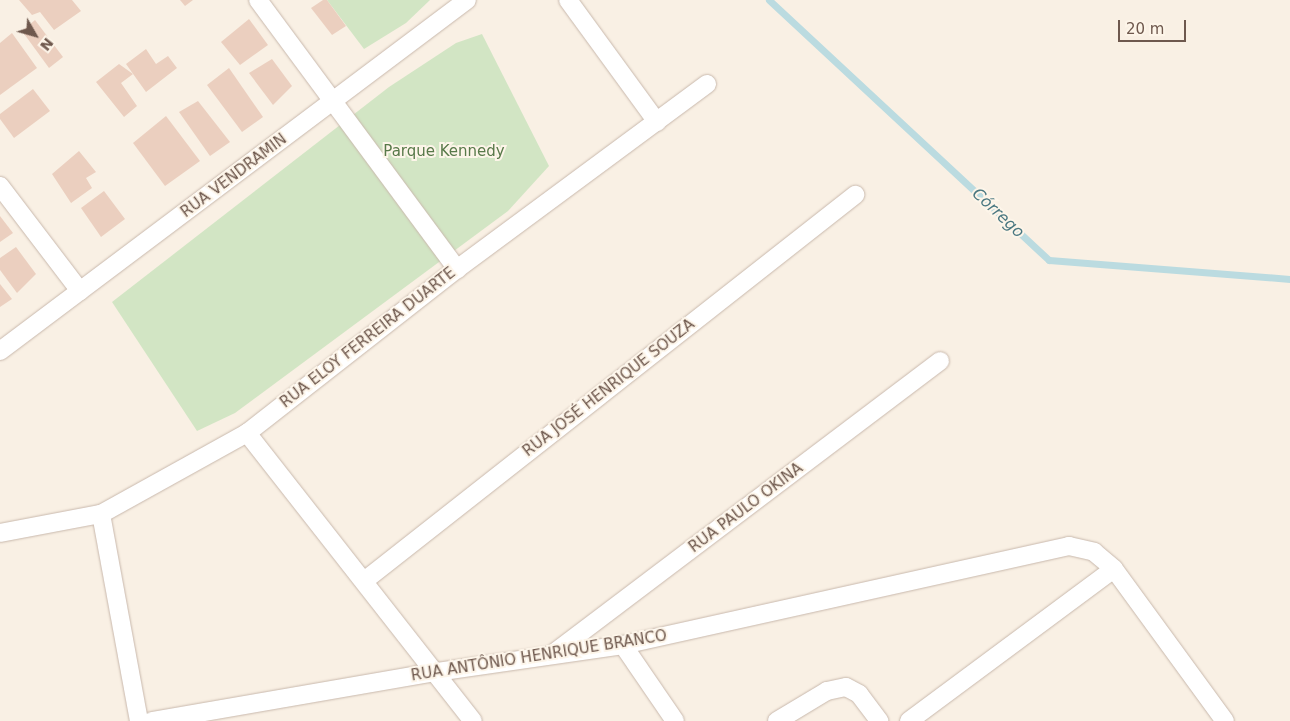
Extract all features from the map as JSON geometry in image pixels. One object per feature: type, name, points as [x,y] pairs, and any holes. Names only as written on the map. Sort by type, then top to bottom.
[{"type":"street","points":[[258,0],[457,269]]},
{"type":"street","name":"RUA VENDRAMIN","points":[[0,351],[334,102],[467,0]]},
{"type":"street","points":[[568,0],[657,122]]},
{"type":"street","name":"RUA ELOY FERREIRA DUARTE","points":[[0,533],[101,514],[247,433],[457,269],[707,84]]},
{"type":"street","points":[[0,186],[80,291]]},
{"type":"street","name":"RUA JOSÉ HENRIQUE SOUZA","points":[[364,581],[855,195]]},
{"type":"street","name":"RUA PAULO OKINA","points":[[552,655],[940,361]]},
{"type":"street","points":[[247,433],[473,721]]},
{"type":"street","points":[[101,514],[139,721]]},
{"type":"street","name":"RUA ANTÔNIO HENRIQUE BRANCO","points":[[152,721],[436,672],[623,645],[1069,546],[1094,552],[1114,569]]},
{"type":"street","points":[[909,721],[1114,569],[1216,718]]},
{"type":"street","points":[[623,645],[675,721]]},
{"type":"street","points":[[777,721],[827,691],[846,687],[859,694],[879,721]]},
{"type":"green space","points":[[327,0],[430,0],[406,23],[364,49]]},
{"type":"green space","name":"Parque Kennedy","points":[[482,34],[549,166],[508,211],[235,413],[197,431],[112,302],[389,87],[456,43]]},
{"type":"building","points":[[19,0],[72,0],[81,11],[54,30],[40,12],[32,15]]},
{"type":"building","points":[[180,0],[193,0],[185,6]]},
{"type":"building","points":[[323,0],[327,0],[346,26],[332,35],[311,8]]},
{"type":"building","points":[[249,19],[268,45],[240,65],[221,42]]},
{"type":"building","points":[[35,20],[63,57],[49,68],[22,31]]},
{"type":"building","points":[[12,33],[37,68],[0,95],[0,43]]},
{"type":"building","points":[[146,49],[156,64],[168,56],[177,68],[146,92],[126,64]]},
{"type":"building","points":[[272,59],[292,86],[273,105],[249,73]]},
{"type":"building","points":[[119,64],[133,74],[121,83],[137,106],[124,117],[96,82]]},
{"type":"building","points":[[229,68],[263,117],[242,132],[207,85]]},
{"type":"building","points":[[33,89],[50,111],[14,138],[0,119],[0,114]]},
{"type":"building","points":[[198,101],[230,142],[210,156],[179,112]]},
{"type":"building","points":[[166,116],[200,161],[165,186],[133,143]]},
{"type":"building","points":[[79,151],[96,172],[86,178],[92,188],[71,203],[52,174]]},
{"type":"building","points":[[104,191],[125,219],[101,237],[81,208]]},
{"type":"building","points":[[0,216],[13,233],[0,242]]},
{"type":"building","points":[[16,247],[36,274],[17,293],[0,270],[0,258]]},
{"type":"building","points":[[0,284],[12,299],[0,307]]},
{"type":"waterway","name":"Córrego","points":[[769,0],[1049,260],[1290,279]]}]
